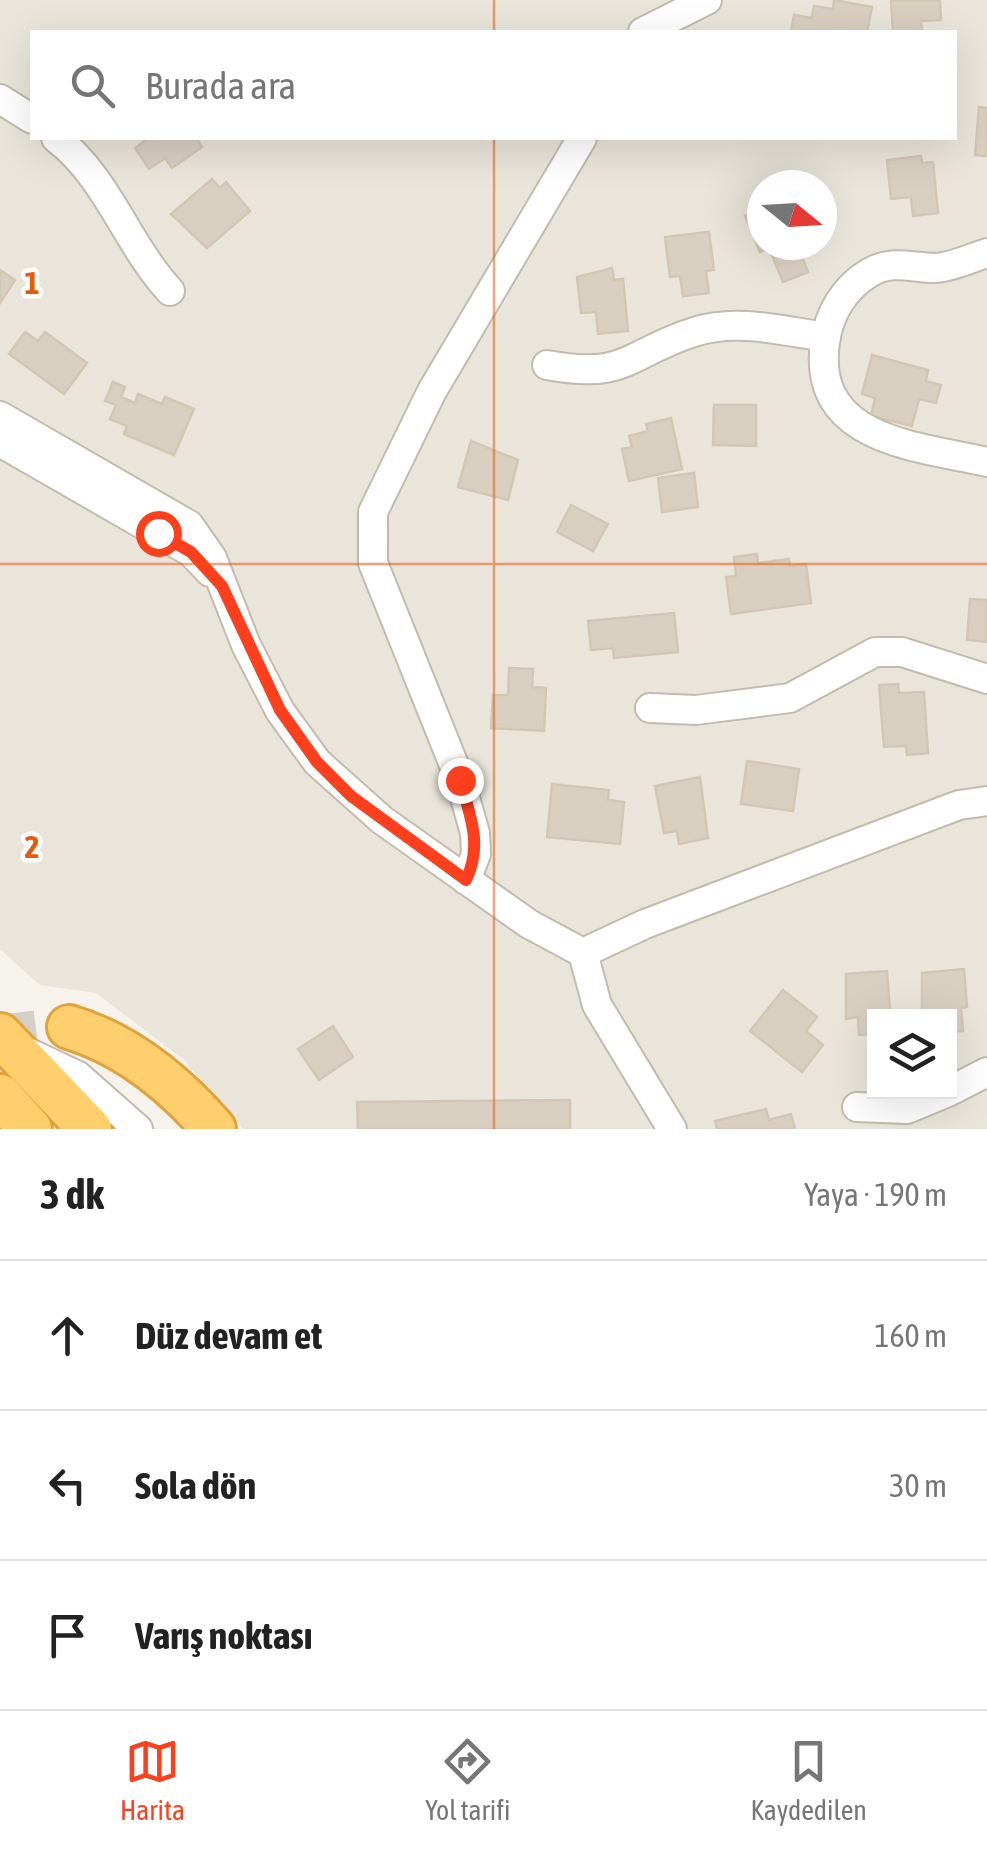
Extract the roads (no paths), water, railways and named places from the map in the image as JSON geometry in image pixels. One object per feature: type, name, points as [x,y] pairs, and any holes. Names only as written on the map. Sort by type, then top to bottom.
[{"type":"highway","points":[[69,1026],[102,1037],[148,1068],[214,1129]]},
{"type":"highway","points":[[5,1040],[90,1129]]},
{"type":"highway","points":[[0,1096],[30,1129]]},
{"type":"street","points":[[647,30],[707,0]]},
{"type":"street","points":[[0,100],[30,118]]},
{"type":"street","points":[[58,140],[100,182],[131,242],[170,292]]},
{"type":"street","points":[[466,880],[476,854],[475,833],[460,780],[373,563],[373,512],[384,480],[432,391],[581,140]]},
{"type":"street","points":[[987,253],[938,268],[891,264],[870,273],[850,288],[836,307],[823,358],[839,408],[853,424],[901,442],[987,462]]},
{"type":"street","points":[[547,366],[604,370],[628,364],[695,332],[735,325],[826,338]]},
{"type":"street","points":[[0,416],[189,525],[202,539],[280,710],[317,762],[351,796],[466,880],[529,924],[583,953],[597,1005],[672,1129]]},
{"type":"street","points":[[0,442],[191,552],[222,586]]},
{"type":"street","points":[[650,708],[696,710],[790,698],[875,652],[902,652],[987,680]]},
{"type":"street","points":[[583,953],[645,924],[959,805],[987,802]]},
{"type":"street","points":[[5,1040],[78,1076],[138,1129]]},
{"type":"street","points":[[957,1087],[987,1072]]},
{"type":"street","points":[[857,1107],[908,1109],[930,1099]]},
{"type":"tunnel","points":[[0,1048],[15,1034],[69,1027]]}]
